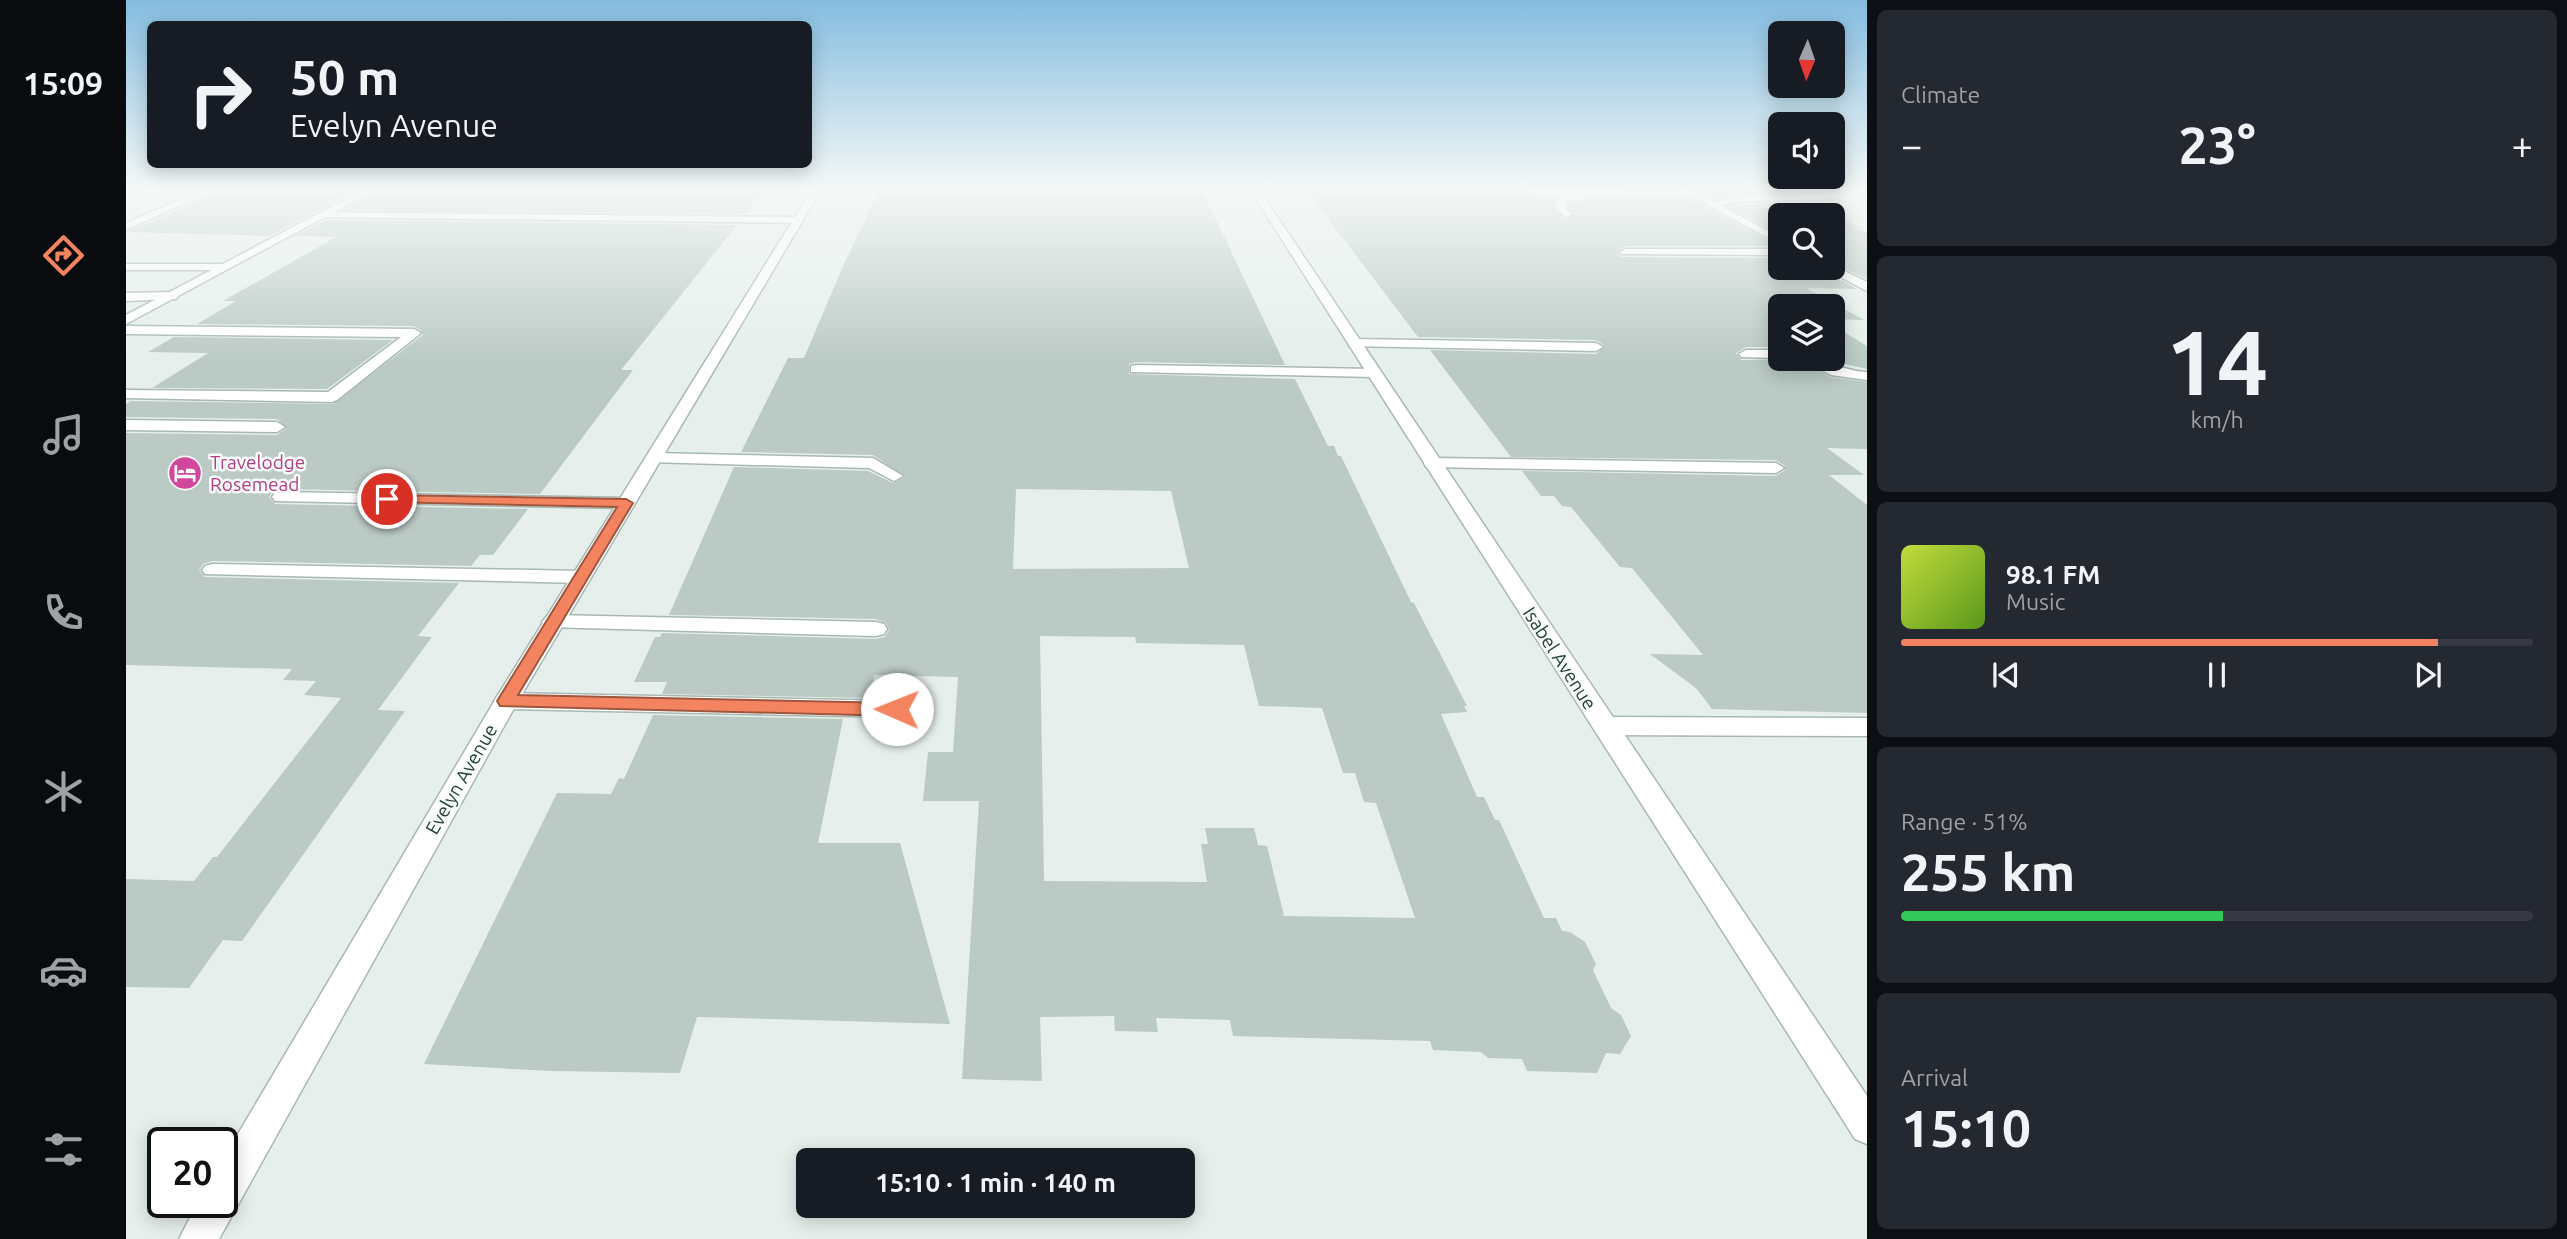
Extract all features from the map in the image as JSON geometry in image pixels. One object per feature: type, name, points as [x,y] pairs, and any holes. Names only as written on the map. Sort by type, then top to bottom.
[{"type":"street","points":[[126,320],[265,246]]},
{"type":"street","name":"Evelyn Avenue","points":[[238,1168],[506,701],[783,246]]},
{"type":"street","name":"Isabel Avenue","points":[[1290,246],[1867,1127]]},
{"type":"street","points":[[1626,251],[1768,252]]},
{"type":"street","points":[[126,267],[225,267]]},
{"type":"street","points":[[1845,275],[1867,287]]},
{"type":"street","points":[[126,297],[172,296]]},
{"type":"street","points":[[126,330],[414,333],[332,397],[126,394]]},
{"type":"street","points":[[1354,344],[1596,347]]},
{"type":"street","points":[[1746,354],[1768,354]]},
{"type":"street","points":[[1136,369],[1374,373]]},
{"type":"street","points":[[1827,371],[1841,376],[1867,376]]},
{"type":"street","points":[[126,425],[276,427]]},
{"type":"street","points":[[653,458],[873,463],[894,476]]},
{"type":"street","points":[[1432,463],[1776,468]]},
{"type":"street","points":[[281,497],[626,503]]},
{"type":"street","points":[[212,570],[581,577]]},
{"type":"street","points":[[553,622],[876,629]]},
{"type":"street","points":[[506,701],[897,709]]},
{"type":"street","points":[[1604,726],[1867,727]]},
{"type":"street","points":[[198,1239],[210,1218]]},
{"type":"building","points":[[320,246],[720,246],[621,370],[633,370],[540,494],[281,489],[273,491],[269,497],[275,504],[528,509],[493,555],[480,555],[471,566],[212,561],[203,564],[199,570],[205,577],[459,583],[418,636],[432,637],[378,710],[405,711],[242,941],[223,940],[189,988],[126,987],[126,879],[194,881],[213,857],[217,857],[341,698],[304,695],[316,681],[283,680],[292,669],[126,665],[126,433],[277,435],[287,428],[277,419],[126,417],[126,404],[131,401],[333,404],[423,335],[422,331],[414,326],[197,324],[236,301],[223,301]]},
{"type":"building","points":[[853,246],[1228,246],[1285,365],[1136,362],[1129,364],[1129,374],[1295,379],[1328,446],[1334,446],[1338,456],[1341,456],[1411,602],[1414,603],[1467,706],[1464,706],[1467,712],[1441,714],[1477,797],[1484,797],[1495,820],[1499,820],[1544,918],[1556,918],[1562,931],[1570,932],[1585,942],[1596,964],[1593,970],[1611,1008],[1621,1015],[1631,1036],[1620,1054],[1606,1053],[1597,1073],[1527,1071],[1522,1059],[1488,1058],[1481,1052],[1433,1050],[1430,1041],[1233,1036],[1230,1020],[1156,1018],[1158,1032],[1115,1031],[1114,1016],[1040,1017],[1042,1081],[962,1079],[979,801],[923,801],[928,752],[953,752],[958,677],[874,675],[870,698],[662,694],[667,682],[634,682],[655,637],[660,637],[662,633],[876,639],[885,637],[889,630],[886,623],[876,619],[669,615],[734,467],[868,471],[893,483],[905,477],[873,455],[741,452],[788,358],[804,358]],"holes":[[[1016,489],[1171,491],[1189,568],[1013,569]],[[1040,636],[1135,637],[1136,643],[1244,645],[1259,706],[1322,708],[1343,773],[1355,773],[1364,802],[1376,803],[1415,918],[1284,916],[1267,846],[1258,845],[1254,828],[1205,828],[1208,844],[1201,844],[1207,882],[1044,881]]]},
{"type":"building","points":[[1349,246],[1768,246],[1626,246],[1619,250],[1618,254],[1622,257],[1768,258],[1768,280],[1841,280],[1857,289],[1806,288],[1817,294],[1768,294],[1768,347],[1746,347],[1736,353],[1741,360],[1768,360],[1768,371],[1820,371],[1830,377],[1867,382],[1867,449],[1827,448],[1864,475],[1829,475],[1867,505],[1867,713],[1712,709],[1696,688],[1650,654],[1703,655],[1632,568],[1620,567],[1571,507],[1562,506],[1554,496],[1541,496],[1522,471],[1776,476],[1785,470],[1785,466],[1776,460],[1511,457],[1430,350],[1596,354],[1605,346],[1596,340],[1418,337]]},
{"type":"building","points":[[1845,246],[1867,246],[1867,279],[1845,269]]},
{"type":"building","points":[[1845,310],[1864,320],[1845,319]]},
{"type":"building","points":[[1845,333],[1867,346],[1867,369],[1845,364]]},
{"type":"building","points":[[174,337],[393,340],[327,389],[152,388],[208,353],[148,352]]},
{"type":"building","points":[[653,715],[843,719],[818,843],[900,843],[950,1024],[697,1017],[680,1073],[551,1071],[424,1064],[557,793],[611,794],[619,778],[624,779]]},
{"type":"place","name":"Travelodge Rosemead","points":[[185,473]]},
{"type":"route","points":[[387,499],[626,503],[506,701],[897,709]]}]
